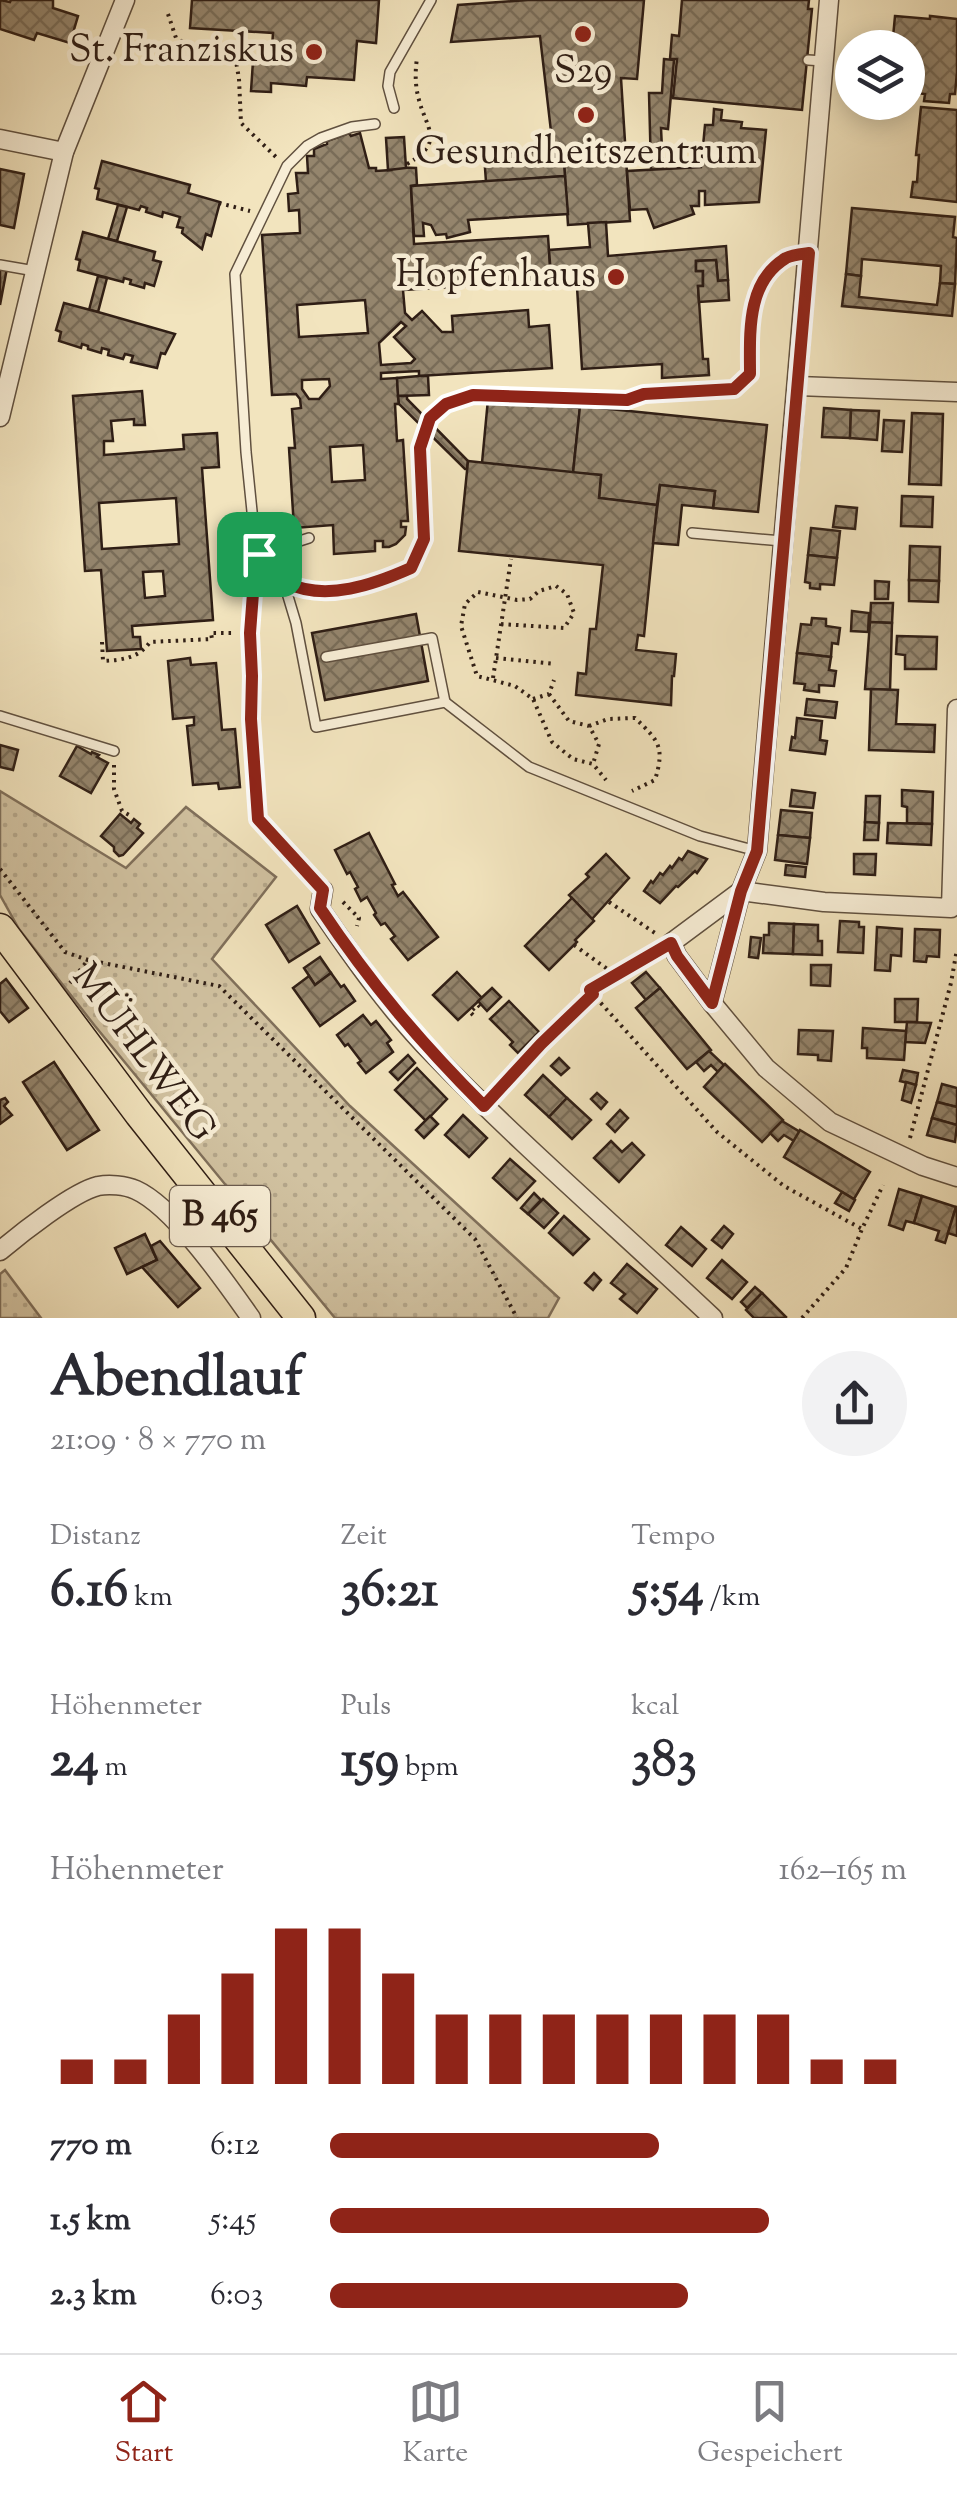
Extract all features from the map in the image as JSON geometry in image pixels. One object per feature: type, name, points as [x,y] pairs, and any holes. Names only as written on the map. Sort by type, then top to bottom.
[{"type":"main road","name":"MÜHLWEG","points":[[0,928],[139,1114],[301,1318]]},
{"type":"street","points":[[0,416],[64,152],[125,0]]},
{"type":"street","points":[[712,1003],[741,891],[757,851],[809,253],[816,61],[829,0]]},
{"type":"street","points":[[0,139],[64,152]]},
{"type":"street","points":[[798,386],[957,392]]},
{"type":"street","points":[[957,708],[954,893],[950,908],[824,902],[741,891],[671,943],[712,1003],[766,1068],[830,1122],[922,1166],[957,1177]]},
{"type":"street","points":[[323,890],[320,908],[351,955],[424,1045],[484,1106],[713,1318]]},
{"type":"street","points":[[2,1245],[97,1186],[136,1190],[152,1200],[195,1244],[251,1318]]},
{"type":"lane","points":[[394,108],[388,86],[390,72],[431,0]]},
{"type":"lane","points":[[251,719],[250,633],[259,554],[246,452],[235,274],[286,166],[321,138],[374,124]]},
{"type":"lane","points":[[284,582],[320,592],[377,583],[411,568],[424,539],[420,448],[430,418],[446,404],[473,395],[627,400],[644,394],[734,389],[750,374],[750,325],[760,282],[787,257],[809,253]]},
{"type":"lane","points":[[0,265],[36,271]]},
{"type":"lane","points":[[692,533],[782,541]]},
{"type":"lane","points":[[259,554],[310,538]]},
{"type":"lane","points":[[259,554],[284,582],[316,727],[444,702]]},
{"type":"lane","points":[[326,656],[432,638],[444,702],[529,767],[700,836],[757,851]]},
{"type":"lane","points":[[0,716],[114,750]]},
{"type":"path","points":[[168,14],[176,38],[200,52],[234,55],[241,123],[286,166]]},
{"type":"path","points":[[407,164],[425,150],[430,132],[418,96],[418,51]]},
{"type":"path","points":[[220,204],[252,211]]},
{"type":"path","points":[[493,680],[511,559]]},
{"type":"path","points":[[501,624],[564,628],[574,613],[568,594],[556,586],[539,591],[530,599],[478,592],[464,604],[461,626],[477,676],[515,686],[533,699],[552,742],[573,759],[593,764],[609,784]]},
{"type":"path","points":[[102,642],[103,661],[126,660],[150,642],[212,639],[212,632],[250,633]]},
{"type":"path","points":[[496,658],[556,664]]},
{"type":"path","points":[[549,694],[554,680]]},
{"type":"path","points":[[533,699],[549,694]]},
{"type":"path","points":[[549,694],[569,721],[589,726],[608,719],[635,718],[656,739],[662,758],[655,780],[633,791],[621,787]]},
{"type":"path","points":[[251,719],[258,819],[323,890]]},
{"type":"path","points":[[589,726],[599,744],[593,764]]},
{"type":"path","points":[[114,750],[114,790],[122,811],[131,816]]},
{"type":"path","points":[[0,869],[64,952],[220,986],[475,1239],[517,1318]]},
{"type":"path","points":[[610,902],[671,943],[590,990],[593,994],[717,1132],[784,1186],[862,1229]]},
{"type":"path","points":[[574,945],[617,976]]},
{"type":"path","points":[[905,1158],[957,949]]},
{"type":"path","points":[[484,1106],[593,994]]},
{"type":"path","points":[[802,1318],[846,1268],[883,1186]]},
{"type":"shaded area","points":[[0,791],[126,868],[186,807],[276,877],[212,959],[350,1106],[559,1298],[548,1318],[335,1318],[19,929],[0,895]]},
{"type":"shaded area","points":[[5,1270],[41,1318],[0,1318],[0,1274]]},
{"type":"building","points":[[0,0],[53,0],[53,8],[78,16],[70,43],[37,33],[34,40],[0,29]]},
{"type":"building","name":"St. Franziskus","points":[[192,0],[379,0],[376,43],[357,41],[354,80],[307,77],[306,86],[271,83],[271,92],[251,91],[253,61],[271,62],[273,33],[190,28]]},
{"type":"building","name":"Gesundheitszentrum","points":[[528,0],[644,0],[637,79],[621,78],[630,221],[568,225],[564,164],[555,166],[540,36],[451,42],[458,5]]},
{"type":"building","points":[[682,0],[809,0],[808,9],[812,9],[802,110],[673,98],[677,59],[670,59],[672,35],[679,36]]},
{"type":"building","points":[[895,16],[957,19],[955,94],[950,94],[949,103],[925,101],[925,30],[894,30]]},
{"type":"building","points":[[664,59],[674,60],[668,129],[661,128],[663,169],[651,170],[649,93],[662,93]]},
{"type":"building","points":[[925,107],[957,110],[957,202],[911,197],[913,182],[917,182],[916,155]]},
{"type":"building","points":[[714,109],[722,110],[721,120],[742,122],[741,128],[766,130],[759,202],[705,205],[705,191],[699,191],[699,206],[691,206],[694,214],[654,228],[647,209],[630,210],[627,171],[701,167],[705,125],[713,125]]},
{"type":"building","points":[[360,133],[369,168],[416,168],[417,185],[411,186],[414,244],[548,236],[551,281],[403,290],[405,313],[412,320],[422,311],[442,332],[453,332],[452,316],[528,310],[529,327],[549,325],[552,368],[419,376],[419,371],[381,373],[381,379],[397,378],[397,441],[403,440],[408,521],[401,521],[401,527],[406,527],[405,535],[389,547],[383,547],[383,541],[375,541],[375,551],[334,554],[333,525],[294,528],[289,448],[295,448],[292,409],[301,408],[296,394],[272,395],[262,235],[300,233],[299,210],[289,211],[288,194],[298,193],[296,173],[308,173],[307,156],[314,156],[314,149],[327,141]],"holes":[[[365,300],[368,333],[299,337],[297,305]],[[401,322],[406,326],[394,337],[415,359],[411,363],[381,365],[379,343]],[[329,379],[330,386],[319,399],[309,399],[302,389],[302,380]],[[363,445],[365,480],[332,482],[330,447]]]},
{"type":"building","points":[[404,137],[406,168],[388,170],[386,138]]},
{"type":"building","points":[[554,150],[555,166],[564,164],[565,176],[486,182],[484,154]]},
{"type":"building","points":[[102,161],[190,185],[188,193],[220,202],[211,236],[206,234],[202,249],[182,233],[183,228],[177,227],[180,217],[163,212],[162,217],[141,206],[139,210],[97,199],[99,189],[95,188]]},
{"type":"building","points":[[0,169],[24,174],[14,228],[0,225]]},
{"type":"building","points":[[565,176],[568,214],[468,220],[470,232],[447,238],[446,234],[436,235],[431,225],[423,223],[424,236],[414,236],[411,186]]},
{"type":"building","points":[[118,205],[127,207],[117,241],[108,239]]},
{"type":"building","points":[[852,208],[955,217],[955,284],[940,283],[941,266],[862,259],[861,276],[846,274]]},
{"type":"building","points":[[606,222],[608,256],[726,246],[728,280],[718,281],[716,260],[696,261],[696,271],[703,271],[703,286],[698,286],[703,359],[708,359],[709,375],[662,378],[662,364],[582,369],[577,287],[552,288],[549,250],[590,247],[588,223]]},
{"type":"building","points":[[83,232],[155,252],[153,260],[161,262],[154,286],[145,283],[144,288],[124,278],[123,282],[78,270],[80,260],[76,259]]},
{"type":"building","points":[[716,260],[718,281],[728,280],[729,300],[699,302],[698,286],[703,286],[703,271],[696,271],[696,261]]},
{"type":"building","points":[[0,267],[7,268],[0,305]]},
{"type":"building","points":[[846,274],[861,276],[859,297],[937,305],[940,283],[955,284],[952,316],[842,306]]},
{"type":"building","points":[[98,276],[107,278],[98,312],[89,310]]},
{"type":"building","points":[[64,303],[175,334],[165,354],[161,353],[157,368],[131,362],[133,356],[125,354],[123,359],[108,355],[109,350],[102,348],[101,353],[82,344],[81,348],[59,341],[61,332],[56,330]]},
{"type":"building","points":[[428,376],[429,395],[398,396],[397,378]]},
{"type":"building","points":[[142,391],[145,425],[134,425],[134,419],[111,421],[113,441],[104,441],[104,455],[184,449],[183,435],[217,433],[219,467],[202,468],[213,620],[132,626],[133,637],[140,637],[141,649],[107,651],[101,570],[85,571],[73,396]],"holes":[[[176,498],[179,544],[102,549],[99,503]],[[163,571],[165,596],[145,598],[143,572]]]},
{"type":"building","points":[[398,396],[407,396],[468,461],[467,469],[399,404]]},
{"type":"building","points":[[488,399],[580,408],[573,473],[482,463]]},
{"type":"building","points":[[580,406],[767,425],[758,512],[713,508],[715,491],[660,485],[657,505],[599,498],[601,475],[573,473]]},
{"type":"building","points":[[824,408],[851,410],[850,438],[822,437]]},
{"type":"building","points":[[851,410],[879,411],[877,440],[850,438]]},
{"type":"building","points":[[912,413],[943,414],[941,485],[909,484]]},
{"type":"building","points":[[884,420],[904,421],[902,452],[882,451]]},
{"type":"building","points":[[468,461],[601,475],[599,498],[657,505],[644,636],[638,635],[636,650],[676,654],[671,705],[576,695],[578,673],[586,674],[590,629],[596,629],[603,565],[459,551]]},
{"type":"building","points":[[660,485],[715,491],[713,508],[682,505],[678,545],[653,543]]},
{"type":"building","points":[[902,496],[933,497],[932,527],[901,526]]},
{"type":"building","points":[[836,506],[857,508],[855,529],[833,527]]},
{"type":"building","points":[[811,528],[840,531],[837,558],[808,555]]},
{"type":"building","points":[[910,546],[940,547],[939,581],[909,580]]},
{"type":"building","points":[[808,555],[837,558],[834,585],[810,588],[810,583],[805,582]]},
{"type":"building","points":[[909,580],[939,581],[938,602],[909,601]]},
{"type":"building","points":[[875,581],[889,582],[888,599],[875,599]]},
{"type":"building","points":[[871,603],[893,603],[892,623],[870,622]]},
{"type":"building","points":[[852,611],[869,613],[868,632],[851,631]]},
{"type":"building","points":[[416,614],[428,681],[325,700],[312,633]]},
{"type":"building","points":[[812,618],[826,619],[826,626],[840,628],[838,644],[832,643],[831,657],[797,653],[801,624],[811,625]]},
{"type":"building","points":[[870,622],[892,623],[890,690],[865,689]]},
{"type":"building","points":[[897,636],[937,637],[936,669],[905,669],[905,655],[896,654]]},
{"type":"building","points":[[797,653],[831,657],[829,670],[836,671],[834,686],[819,685],[819,692],[804,690],[805,684],[794,683]]},
{"type":"building","points":[[190,658],[191,665],[216,663],[222,730],[235,729],[240,787],[219,789],[218,783],[193,785],[187,726],[194,725],[194,717],[173,719],[168,661]]},
{"type":"building","points":[[871,689],[898,690],[896,724],[935,725],[934,752],[869,750]]},
{"type":"building","points":[[807,699],[837,702],[835,718],[805,715]]},
{"type":"building","points":[[797,718],[822,721],[820,740],[827,741],[825,754],[790,750]]},
{"type":"building","points":[[0,745],[18,750],[13,770],[0,767]]},
{"type":"building","points":[[77,746],[108,763],[91,793],[60,776]]},
{"type":"building","points":[[792,790],[815,793],[813,808],[790,806]]},
{"type":"building","points":[[902,790],[933,792],[932,824],[907,823]]},
{"type":"building","points":[[866,796],[880,796],[879,823],[865,822]]},
{"type":"building","points":[[781,810],[812,813],[810,838],[778,835]]},
{"type":"building","points":[[120,814],[131,823],[134,819],[143,833],[119,856],[101,836]]},
{"type":"building","points":[[865,822],[879,823],[878,840],[864,840]]},
{"type":"building","points":[[888,823],[932,824],[931,845],[887,843]]},
{"type":"building","points":[[369,833],[398,896],[403,892],[438,937],[408,960],[391,939],[395,936],[374,915],[367,897],[361,901],[355,889],[358,887],[335,850]]},
{"type":"building","points":[[778,835],[810,838],[807,864],[775,860]]},
{"type":"building","points":[[688,851],[707,859],[697,873],[676,886],[660,903],[644,891],[651,881],[672,868],[679,858],[682,860]]},
{"type":"building","points":[[606,854],[629,878],[592,919],[569,895]]},
{"type":"building","points":[[854,854],[876,854],[875,875],[854,874]]},
{"type":"building","points":[[786,865],[806,867],[805,877],[785,875]]},
{"type":"building","points":[[572,898],[594,921],[549,970],[525,946]]},
{"type":"building","points":[[297,906],[319,943],[289,962],[266,925]]},
{"type":"building","points":[[840,921],[859,922],[859,927],[864,927],[863,953],[838,952]]},
{"type":"building","points":[[769,923],[794,924],[793,954],[763,953]]},
{"type":"building","points":[[794,924],[818,925],[822,955],[793,954]]},
{"type":"building","points":[[877,927],[902,929],[901,956],[891,955],[890,971],[875,970]]},
{"type":"building","points":[[915,929],[940,930],[939,957],[914,961]]},
{"type":"building","points":[[751,937],[761,938],[758,958],[749,957]]},
{"type":"building","points":[[320,957],[331,973],[315,985],[304,968]]},
{"type":"building","points":[[811,965],[831,965],[830,986],[811,985]]},
{"type":"building","points":[[457,972],[482,998],[458,1020],[433,995]]},
{"type":"building","points":[[646,972],[660,988],[646,1000],[632,983]]},
{"type":"building","points":[[331,973],[355,1001],[320,1026],[293,988],[309,976],[315,985]]},
{"type":"building","points":[[6,979],[28,1008],[9,1022],[0,1011],[0,984]]},
{"type":"building","points":[[492,988],[501,997],[487,1011],[478,1001]]},
{"type":"building","points":[[660,988],[711,1050],[687,1069],[636,1008]]},
{"type":"building","points":[[895,999],[918,999],[917,1022],[895,1022]]},
{"type":"building","points":[[509,1001],[539,1032],[518,1053],[510,1045],[513,1042],[490,1019]]},
{"type":"building","points":[[363,1015],[371,1025],[376,1021],[391,1040],[387,1043],[393,1052],[366,1073],[358,1063],[361,1061],[337,1035]]},
{"type":"building","points":[[907,1022],[931,1023],[925,1043],[905,1042]]},
{"type":"building","points":[[863,1028],[906,1031],[904,1060],[867,1058],[867,1048],[862,1048]]},
{"type":"building","points":[[799,1030],[833,1031],[831,1061],[818,1060],[818,1055],[798,1054]]},
{"type":"building","points":[[709,1051],[724,1065],[718,1072],[711,1065],[704,1071],[696,1062]]},
{"type":"building","points":[[408,1055],[415,1063],[398,1080],[390,1072]]},
{"type":"building","points":[[559,1058],[569,1068],[561,1075],[551,1066]]},
{"type":"building","points":[[54,1062],[99,1130],[67,1150],[23,1082]]},
{"type":"building","points":[[725,1064],[783,1120],[762,1142],[704,1087]]},
{"type":"building","points":[[417,1068],[447,1099],[426,1121],[395,1090]]},
{"type":"building","points":[[903,1070],[918,1073],[916,1085],[900,1081]]},
{"type":"building","points":[[543,1075],[567,1098],[549,1117],[525,1095]]},
{"type":"building","points":[[906,1082],[916,1085],[911,1103],[902,1100]]},
{"type":"building","points":[[942,1084],[957,1088],[957,1107],[937,1102]]},
{"type":"building","points":[[597,1093],[607,1102],[601,1109],[591,1099]]},
{"type":"building","points":[[5,1098],[8,1102],[4,1106],[12,1115],[0,1124],[0,1100]]},
{"type":"building","points":[[567,1098],[591,1120],[572,1139],[549,1117]]},
{"type":"building","points":[[937,1102],[957,1107],[957,1125],[932,1118]]},
{"type":"building","points":[[620,1110],[628,1118],[615,1132],[607,1124]]},
{"type":"building","points":[[463,1115],[487,1138],[469,1157],[445,1135]]},
{"type":"building","points":[[430,1116],[438,1124],[424,1138],[416,1130]]},
{"type":"building","points":[[932,1118],[957,1125],[955,1142],[927,1135]]},
{"type":"building","points":[[782,1121],[800,1132],[794,1141],[784,1135],[778,1141],[770,1133]]},
{"type":"building","points":[[800,1130],[870,1172],[854,1199],[784,1157]]},
{"type":"building","points":[[611,1141],[622,1152],[632,1143],[644,1155],[619,1182],[594,1158]]},
{"type":"building","points":[[510,1159],[535,1181],[517,1200],[493,1178]]},
{"type":"building","points":[[899,1189],[922,1196],[914,1223],[906,1221],[903,1230],[889,1225]]},
{"type":"building","points":[[842,1192],[855,1200],[849,1211],[835,1203]]},
{"type":"building","points":[[534,1193],[541,1200],[528,1214],[521,1208]]},
{"type":"building","points":[[922,1196],[956,1207],[945,1243],[936,1240],[939,1231],[914,1223]]},
{"type":"building","points":[[543,1199],[558,1213],[544,1228],[528,1214]]},
{"type":"building","points":[[957,1207],[957,1236],[948,1233]]},
{"type":"building","points":[[564,1216],[589,1239],[573,1255],[549,1233]]},
{"type":"building","points":[[724,1226],[733,1234],[722,1248],[712,1240]]},
{"type":"building","points":[[681,1227],[706,1249],[692,1266],[666,1245]]},
{"type":"building","points":[[145,1234],[157,1260],[127,1274],[115,1248]]},
{"type":"building","points":[[160,1241],[200,1288],[178,1307],[142,1267],[157,1260],[151,1246]]},
{"type":"building","points":[[722,1260],[747,1282],[732,1299],[707,1278]]},
{"type":"building","points":[[627,1264],[657,1289],[637,1313],[620,1299],[625,1294],[611,1283]]},
{"type":"building","points":[[594,1273],[601,1280],[593,1290],[585,1283]]},
{"type":"building","points":[[755,1287],[762,1293],[747,1308],[741,1302]]},
{"type":"building","points":[[762,1293],[785,1318],[754,1318],[746,1310]]},
{"type":"place","name":"S29","points":[[583,34]]},
{"type":"place","name":"St. Franziskus","points":[[314,52]]},
{"type":"place","name":"Gesundheitszentrum","points":[[586,115]]},
{"type":"place","name":"Hopfenhaus","points":[[616,277]]},
{"type":"route","points":[[809,253],[757,851],[741,891],[712,1003],[671,943],[590,990],[593,994],[484,1106],[389,1005],[320,908],[323,890],[258,819],[250,633],[259,554],[284,582],[320,592],[377,583],[411,568],[424,539],[420,448],[430,418],[446,404],[473,395],[627,400],[644,394],[734,389],[750,374],[750,325],[760,282],[787,257],[809,253]]}]
